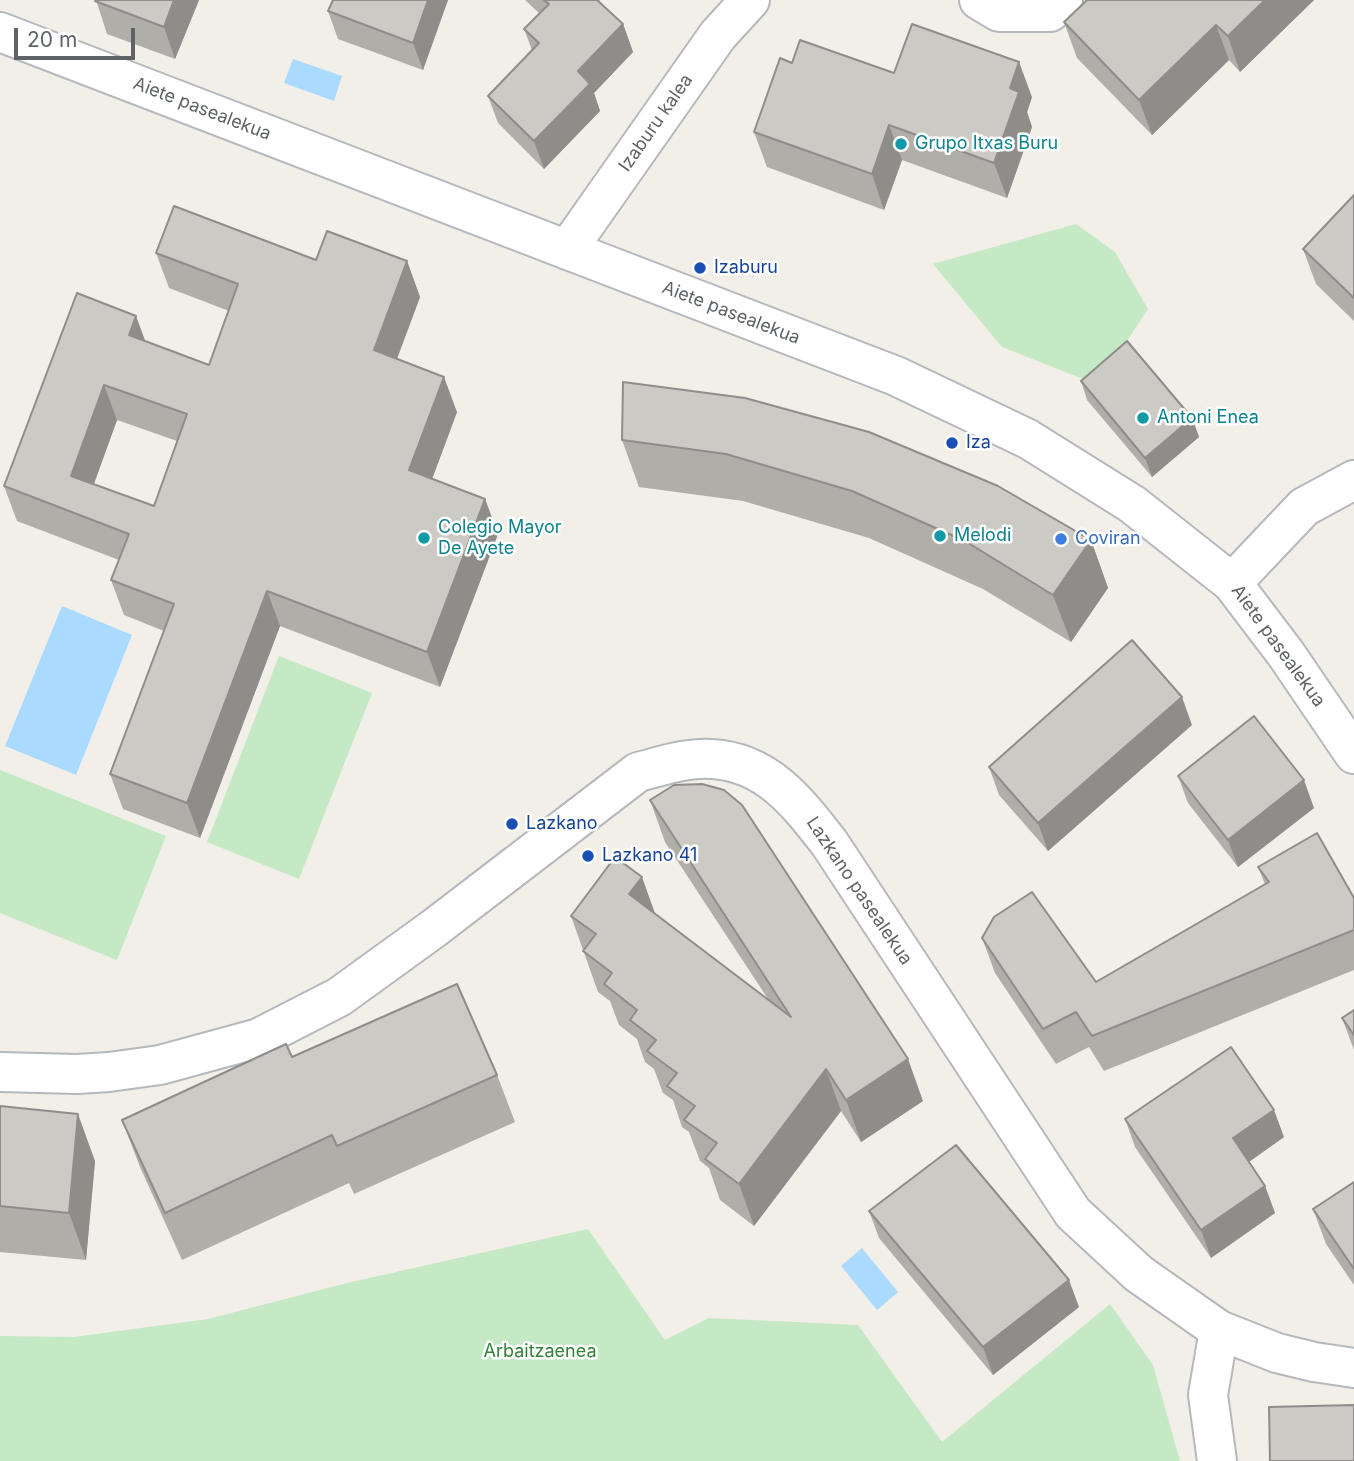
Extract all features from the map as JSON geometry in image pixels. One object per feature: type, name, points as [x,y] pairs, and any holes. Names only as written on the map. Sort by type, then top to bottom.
[{"type":"street","name":"Izaburu kalea","points":[[567,250],[718,35],[750,0]]},
{"type":"street","points":[[979,0],[999,12],[1050,12],[1063,0]]},
{"type":"street","name":"Aiete pasealekua","points":[[0,32],[897,376],[1028,439],[1132,504],[1232,583],[1286,654],[1354,754]]},
{"type":"street","points":[[1232,583],[1304,507],[1354,481]]},
{"type":"street","name":"Lazkano pasealekua","points":[[0,1072],[109,1072],[160,1065],[259,1038],[339,998],[638,772],[675,762],[712,759],[739,765],[774,780],[803,809],[830,844],[1073,1213],[1139,1274],[1219,1330],[1277,1353],[1314,1363],[1354,1367]]},
{"type":"street","points":[[1217,1461],[1208,1395],[1219,1330]]},
{"type":"green space","points":[[1076,224],[1115,252],[1148,309],[1098,385],[1002,347],[933,264]]},
{"type":"green space","points":[[279,656],[372,693],[299,879],[207,842]]},
{"type":"green space","points":[[0,770],[166,836],[117,960],[0,913]]},
{"type":"green space","name":"Arbaitzaenea","points":[[588,1229],[665,1340],[709,1318],[858,1325],[942,1442],[1110,1304],[1153,1365],[1180,1461],[0,1461],[0,1336],[74,1337],[208,1319],[347,1283]]},
{"type":"water","points":[[293,59],[342,76],[334,101],[284,83]]},
{"type":"water","points":[[62,606],[132,635],[76,775],[5,746]]},
{"type":"water","points":[[862,1248],[898,1292],[877,1310],[841,1266]]},
{"type":"building","points":[[96,0],[174,0],[164,27]]},
{"type":"building","points":[[333,0],[428,0],[413,43],[328,11]]},
{"type":"building","points":[[544,0],[597,0],[623,24],[578,71],[590,84],[534,141],[488,96],[539,43],[524,29],[549,4]]},
{"type":"building","points":[[1087,0],[1265,0],[1228,36],[1216,25],[1139,100],[1064,22]]},
{"type":"building","name":"Grupo Itxas Buru","points":[[912,24],[1019,62],[1010,88],[1019,92],[994,163],[889,125],[872,174],[754,132],[780,58],[792,63],[800,40],[894,73]]},
{"type":"building","points":[[1354,195],[1354,298],[1303,249]]},
{"type":"building","name":"Colegio Mayor De Ayete","points":[[174,206],[316,260],[327,231],[407,261],[374,350],[444,377],[409,470],[485,499],[427,652],[267,591],[187,803],[110,774],[174,604],[111,580],[129,534],[4,486],[77,293],[136,316],[129,335],[209,365],[238,284],[156,253]],"holes":[[[104,385],[187,414],[154,506],[71,476]]]},
{"type":"building","name":"Antoni Enea","points":[[1127,341],[1192,418],[1145,458],[1081,381]]},
{"type":"building","points":[[623,382],[745,398],[869,432],[998,486],[1091,540],[1053,595],[965,541],[852,491],[726,454],[622,440]]},
{"type":"building","points":[[1132,640],[1182,697],[1038,823],[989,767]]},
{"type":"building","points":[[1254,716],[1304,780],[1228,840],[1178,776]]},
{"type":"building","points":[[702,784],[724,790],[742,805],[908,1059],[846,1100],[826,1069],[739,1184],[705,1159],[717,1143],[684,1120],[695,1106],[667,1086],[677,1073],[647,1051],[656,1040],[630,1020],[637,1010],[604,984],[612,973],[583,951],[596,934],[571,916],[615,857],[642,877],[629,894],[791,1017],[650,800],[674,785]]},
{"type":"building","points":[[1317,833],[1354,898],[1354,930],[1092,1036],[1076,1012],[1043,1029],[982,938],[994,917],[1032,892],[1096,982],[1269,882],[1258,867]]},
{"type":"building","points":[[457,984],[497,1075],[337,1146],[332,1135],[165,1213],[122,1120],[286,1044],[292,1057]]},
{"type":"building","points":[[1354,1010],[1354,1035],[1342,1018]]},
{"type":"building","points":[[1231,1047],[1274,1110],[1233,1138],[1265,1186],[1201,1230],[1125,1119]]},
{"type":"building","points":[[0,1106],[78,1114],[69,1213],[0,1206]]},
{"type":"building","points":[[956,1145],[1069,1280],[983,1347],[869,1211]]},
{"type":"building","points":[[1354,1182],[1354,1269],[1313,1209]]},
{"type":"building","points":[[1354,1405],[1354,1461],[1270,1461],[1269,1407]]},
{"type":"place","name":"Grupo Itxas Buru","points":[[901,144]]},
{"type":"place","name":"Izaburu","points":[[700,268]]},
{"type":"place","name":"Antoni Enea","points":[[1143,418]]},
{"type":"place","name":"Iza","points":[[952,443]]},
{"type":"place","name":"Melodi","points":[[940,536]]},
{"type":"place","name":"Colegio Mayor De Ayete","points":[[424,538]]},
{"type":"place","name":"Coviran","points":[[1061,539]]},
{"type":"place","name":"Lazkano","points":[[512,824]]},
{"type":"place","name":"Lazkano 41","points":[[588,856]]}]
